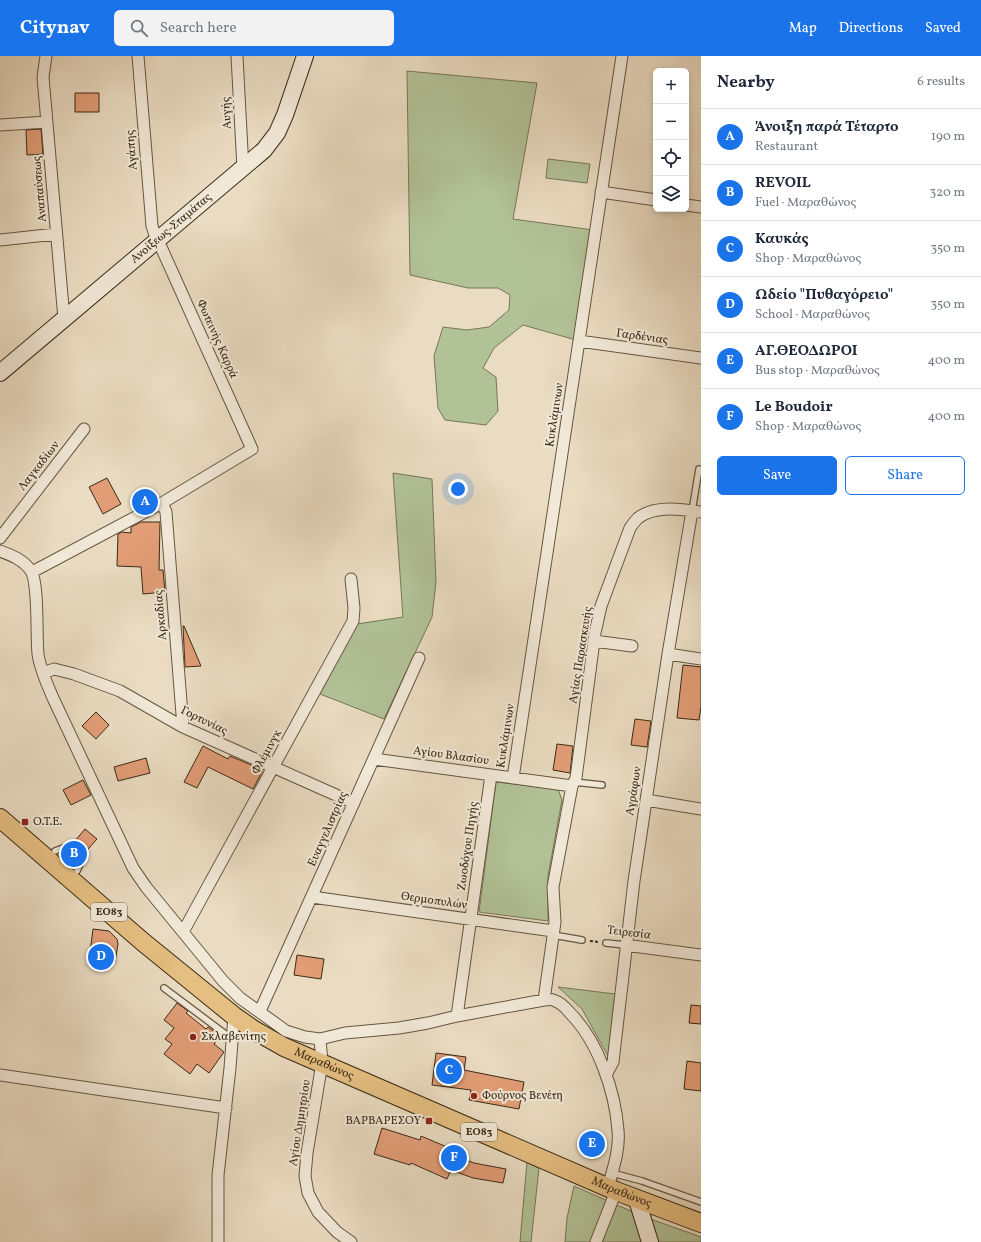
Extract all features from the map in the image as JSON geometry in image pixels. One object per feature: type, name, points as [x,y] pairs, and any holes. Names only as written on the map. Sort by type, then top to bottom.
[{"type":"main road","name":"Μαραθώνος","points":[[0,818],[143,942],[234,1016],[254,1030],[284,1047],[612,1184],[637,1200],[701,1223]]},
{"type":"street","name":"Αναπαύσεως","points":[[46,56],[43,77],[64,319]]},
{"type":"street","name":"Αγάπης","points":[[138,56],[152,226],[157,242]]},
{"type":"street","name":"Αυγής","points":[[237,56],[243,169]]},
{"type":"street","name":"Ανοίξεως-Σταμάτας","points":[[0,373],[157,242],[264,150],[277,133],[285,115],[305,56]]},
{"type":"street","name":"Κυκλάμινων","points":[[513,778],[622,56]]},
{"type":"street","points":[[0,125],[47,122]]},
{"type":"street","points":[[601,192],[653,200]]},
{"type":"street","points":[[689,205],[701,207]]},
{"type":"street","points":[[0,240],[56,234]]},
{"type":"street","name":"Φωτεινής Καρρά","points":[[157,242],[161,247],[252,449],[162,503]]},
{"type":"street","name":"Γαρδένιας","points":[[579,342],[701,358]]},
{"type":"street","name":"Λαγκαδίων","points":[[0,538],[84,430]]},
{"type":"street","points":[[32,572],[162,503]]},
{"type":"street","name":"Αρκαδίας","points":[[162,503],[166,512],[183,727]]},
{"type":"street","name":"Αγίας Παρασκευής","points":[[544,1000],[555,922],[553,887],[573,784],[576,778],[594,641],[601,606],[630,528],[638,519],[648,513],[667,509],[697,511]]},
{"type":"street","name":"Αγράφων","points":[[606,1075],[613,1062],[634,881],[668,654],[697,511]]},
{"type":"street","points":[[0,551],[11,555],[32,572],[36,603],[38,656],[42,673],[133,868],[146,887],[223,981],[240,998],[286,1031],[305,1037],[320,1039],[345,1033],[399,1028],[544,1000],[553,1000],[565,1007],[578,1020],[600,1058],[615,1106],[618,1132],[612,1184],[596,1242]]},
{"type":"street","name":"Φλέμινγκ","points":[[183,932],[353,620],[354,608],[351,579]]},
{"type":"street","points":[[594,641],[632,646]]},
{"type":"street","points":[[668,654],[701,659]]},
{"type":"street","name":"Ευαγγελιστρίας","points":[[260,1011],[419,658]]},
{"type":"street","name":"Γορτυνίας","points":[[42,673],[54,670],[74,674],[120,691],[183,727],[354,803]]},
{"type":"street","name":"Αγίου Βλασίου","points":[[374,758],[491,776],[573,784]]},
{"type":"street","name":"Ζωοδόχου Πηγής","points":[[457,1016],[491,776]]},
{"type":"street","points":[[646,800],[701,809]]},
{"type":"street","name":"Θερμοπυλών","points":[[312,897],[471,919],[553,933]]},
{"type":"street","name":"Τειρεσία","points":[[626,945],[701,955]]},
{"type":"street","points":[[218,1242],[218,1175],[226,1108],[234,1016]]},
{"type":"street","name":"Αγίου Δημητρίου","points":[[320,1039],[322,1063],[307,1153],[305,1176],[308,1193],[318,1212],[337,1232],[351,1242]]},
{"type":"street","points":[[0,1075],[226,1108]]},
{"type":"street","points":[[637,1200],[650,1242]]},
{"type":"lane","points":[[697,511],[698,469]]},
{"type":"lane","points":[[573,784],[602,785]]},
{"type":"lane","points":[[55,851],[63,848],[80,864],[77,871]]},
{"type":"lane","points":[[553,933],[582,940]]},
{"type":"lane","name":"Τειρεσία","points":[[606,943],[626,945]]},
{"type":"lane","points":[[164,988],[232,1039]]},
{"type":"lane","points":[[612,1184],[642,1181],[701,1202]]},
{"type":"path","name":"Τειρεσία","points":[[582,940],[606,943]]},
{"type":"green space","points":[[407,71],[537,83],[513,219],[593,230],[576,340],[523,325],[494,348],[483,368],[496,377],[498,411],[486,425],[445,420],[438,408],[434,356],[443,327],[467,330],[489,327],[509,310],[510,295],[498,288],[468,288],[410,275]]},
{"type":"green space","points":[[548,159],[590,164],[587,183],[546,178]]},
{"type":"green space","points":[[393,473],[432,479],[436,582],[432,617],[384,719],[320,694],[357,624],[403,617]]},
{"type":"green space","points":[[496,782],[558,789],[562,800],[548,876],[548,921],[479,912]]},
{"type":"green space","points":[[558,987],[615,994],[608,1056],[582,1009]]},
{"type":"green space","points":[[527,1162],[539,1168],[531,1242],[520,1242]]},
{"type":"green space","points":[[574,1186],[642,1216],[701,1237],[701,1242],[565,1242],[567,1218]]},
{"type":"building","points":[[75,93],[99,93],[99,112],[75,112]]},
{"type":"building","points":[[41,129],[43,154],[27,155],[26,130]]},
{"type":"building","points":[[107,478],[121,504],[103,514],[89,487]]},
{"type":"building","points":[[141,522],[160,522],[159,570],[163,570],[165,592],[143,594],[141,567],[117,566],[118,534],[122,532],[131,533],[131,527]]},
{"type":"building","points":[[184,626],[201,666],[185,667]]},
{"type":"building","points":[[683,665],[701,667],[701,707],[699,720],[677,718]]},
{"type":"building","points":[[96,712],[109,725],[96,739],[82,726]]},
{"type":"building","points":[[635,719],[651,721],[647,747],[631,745]]},
{"type":"building","points":[[557,744],[573,746],[570,773],[553,770]]},
{"type":"building","points":[[203,746],[228,759],[230,756],[263,770],[253,789],[208,767],[197,788],[184,782]]},
{"type":"building","points":[[146,758],[150,773],[118,781],[114,767]]},
{"type":"building","points":[[83,780],[91,795],[71,805],[63,790]]},
{"type":"building","points":[[85,829],[97,839],[80,858],[69,848]]},
{"type":"building","points":[[93,929],[109,931],[117,939],[118,944],[115,962],[89,960]]},
{"type":"building","points":[[297,955],[324,959],[321,979],[294,975]]},
{"type":"building","name":"Σκλαβενίτης","points":[[177,1003],[188,1011],[186,1013],[206,1029],[208,1027],[220,1036],[214,1044],[224,1052],[209,1073],[197,1064],[190,1074],[164,1054],[172,1044],[165,1039],[174,1028],[164,1020]]},
{"type":"building","points":[[691,1005],[701,1006],[701,1024],[689,1023]]},
{"type":"building","points":[[436,1053],[466,1057],[464,1070],[524,1082],[519,1109],[469,1100],[471,1090],[432,1085]]},
{"type":"building","points":[[687,1061],[701,1063],[701,1091],[684,1089]]},
{"type":"building","points":[[382,1128],[420,1140],[421,1136],[447,1147],[455,1145],[459,1157],[474,1163],[506,1169],[503,1183],[473,1178],[451,1170],[447,1179],[411,1163],[410,1165],[374,1154]]},
{"type":"place","name":"Άνοιξη παρά Τέταρτο","points":[[145,502]]},
{"type":"place","name":"Ο.Τ.Ε.","points":[[25,822]]},
{"type":"place","name":"REVOIL","points":[[74,854]]},
{"type":"place","name":"Ωδείο \"Πυθαγόρειο\"","points":[[101,957]]},
{"type":"place","name":"Σκλαβενίτης","points":[[193,1037]]},
{"type":"place","name":"Καυκάς","points":[[449,1071]]},
{"type":"place","name":"Φούρνος Βενέτη","points":[[474,1096]]},
{"type":"place","name":"ΒΑΡΒΑΡΕΣΟΥ","points":[[429,1121]]},
{"type":"place","name":"ΑΓ.ΘΕΟΔΩΡΟΙ","points":[[592,1144]]},
{"type":"place","name":"Le Boudoir","points":[[454,1158]]}]
